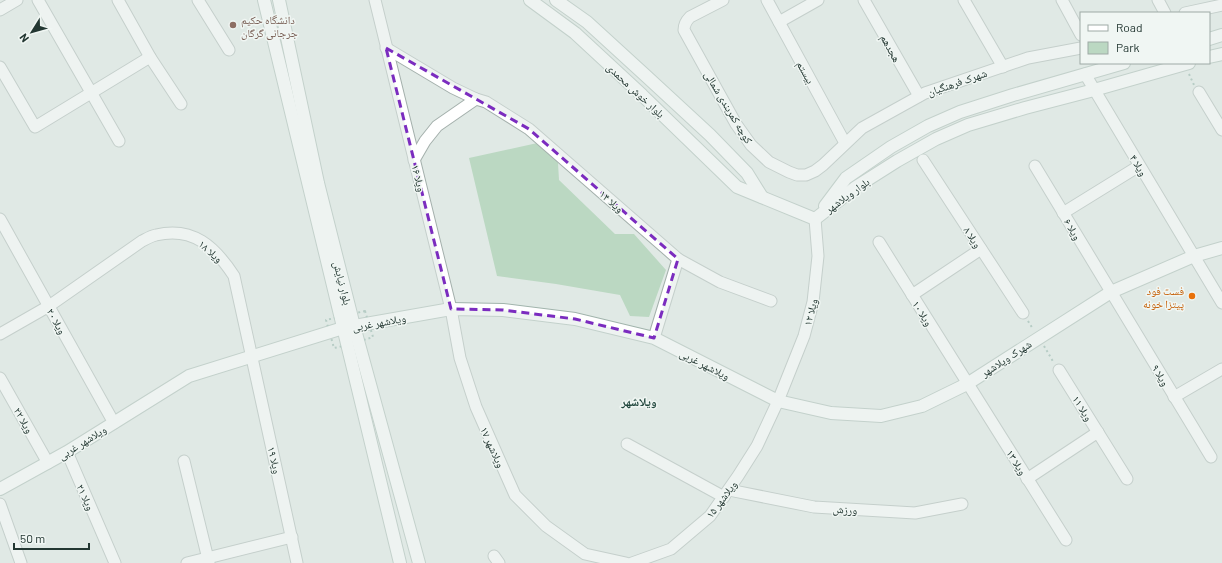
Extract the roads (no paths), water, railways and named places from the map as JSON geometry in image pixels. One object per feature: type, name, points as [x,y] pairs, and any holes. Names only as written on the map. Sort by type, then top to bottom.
[{"type":"street","points":[[0,10],[17,0]]},
{"type":"street","points":[[38,0],[119,141]]},
{"type":"street","points":[[118,0],[150,58],[181,104]]},
{"type":"street","points":[[198,0],[229,50]]},
{"type":"street","name":"بلوار نیایش","points":[[264,0],[285,62],[313,184],[349,327],[375,458],[400,563]]},
{"type":"street","name":"بلوار نیایش","points":[[279,0],[285,62]]},
{"type":"street","name":"۱۶ ویلا","points":[[375,0],[451,309]]},
{"type":"street","name":"بلوار خوش محمدی","points":[[530,0],[575,33],[642,95],[737,187],[762,197]]},
{"type":"street","name":"بلوار خوش محمدی","points":[[556,0],[587,22],[710,135],[747,173],[762,197]]},
{"type":"street","points":[[711,3],[723,0]]},
{"type":"street","name":"بیستم","points":[[767,0],[846,143]]},
{"type":"street","points":[[779,22],[818,0]]},
{"type":"street","name":"هجدهم","points":[[864,0],[919,96]]},
{"type":"street","points":[[964,0],[1003,67]]},
{"type":"street","points":[[1062,0],[1080,33]]},
{"type":"street","points":[[1158,0],[1164,12]]},
{"type":"street","name":"کوچه کمربندی شمالی","points":[[711,3],[690,17],[686,21],[684,30],[736,124],[751,145],[769,162],[793,174],[806,175],[823,165],[846,143]]},
{"type":"street","points":[[1190,12],[1222,5]]},
{"type":"street","points":[[1210,39],[1222,36]]},
{"type":"street","name":"۱۴ ویلا","points":[[386,48],[453,88],[486,102],[529,129],[678,259],[720,282],[771,301]]},
{"type":"street","name":"شهرک فرهنگیان","points":[[846,143],[862,128],[925,93],[1028,58],[1080,48]]},
{"type":"street","points":[[1210,57],[1222,54]]},
{"type":"street","points":[[0,67],[35,127],[150,58]]},
{"type":"street","name":"بلوار ویلاشهر","points":[[815,219],[846,178],[891,147],[928,126],[960,112],[1120,64]]},
{"type":"street","name":"بلوار ویلاشهر","points":[[815,219],[856,187],[936,139],[968,125],[1186,64]]},
{"type":"street","name":"۴ ویلا","points":[[1085,74],[1222,303]]},
{"type":"street","points":[[633,87],[649,78]]},
{"type":"street","points":[[642,95],[649,78]]},
{"type":"street","points":[[1199,92],[1222,130]]},
{"type":"street","points":[[414,160],[425,141],[437,126],[476,99]]},
{"type":"street","name":"ویلا ۸","points":[[923,160],[1022,313]]},
{"type":"street","name":"۶ ویلا","points":[[1035,166],[1111,292]]},
{"type":"street","points":[[1063,213],[1139,166]]},
{"type":"street","points":[[762,197],[815,219]]},
{"type":"street","name":"ویلا ۲۰","points":[[0,219],[114,423]]},
{"type":"street","name":"ویلا ۱۲","points":[[778,401],[804,336],[813,302],[818,256],[815,219]]},
{"type":"street","name":"ویلا ۱۸","points":[[0,334],[49,306],[142,241],[156,235],[174,233],[191,235],[204,242],[226,263],[234,276],[251,357]]},
{"type":"street","name":"۱۰ ویلا","points":[[879,242],[967,384]]},
{"type":"street","points":[[912,296],[981,248]]},
{"type":"street","name":"شهرک ویلاشهر","points":[[778,401],[831,414],[881,416],[922,406],[967,384],[1111,292],[1194,256],[1222,248]]},
{"type":"street","points":[[654,338],[678,259]]},
{"type":"street","name":"۹ ویلا","points":[[1111,292],[1211,457]]},
{"type":"street","name":"ویلاشهر غربی","points":[[0,489],[67,452],[189,376],[349,327],[451,309],[503,310],[575,319],[654,338],[778,401]]},
{"type":"street","name":"ویلاشهر ۱۷","points":[[451,309],[460,358],[476,407],[515,495],[546,526],[585,554],[626,563]]},
{"type":"street","name":"بلوار نیایش","points":[[349,327],[390,456],[419,563]]},
{"type":"street","name":"۱۹ ویلا","points":[[251,357],[298,563]]},
{"type":"street","points":[[1174,397],[1222,369]]},
{"type":"street","name":"۱۱ ویلا","points":[[1058,370],[1127,479]]},
{"type":"street","name":"ویلا ۲۲","points":[[0,378],[48,462]]},
{"type":"street","name":"۱۳ ویلا","points":[[967,384],[1066,540]]},
{"type":"street","name":"ویلاشهر ۱۵","points":[[632,563],[671,549],[710,516],[757,446],[778,401]]},
{"type":"street","points":[[1028,479],[1098,432]]},
{"type":"street","name":"ورزش","points":[[627,444],[726,494],[814,508],[915,513],[962,504]]},
{"type":"street","name":"ویلا ۲۱","points":[[67,452],[115,563]]},
{"type":"street","points":[[375,458],[390,456]]},
{"type":"street","points":[[184,461],[208,560]]},
{"type":"street","points":[[0,504],[21,563]]},
{"type":"street","points":[[187,563],[208,560],[292,537]]},
{"type":"place","name":"دانشگاه حکیم جرجانی گرگان","points":[[233,25]]},
{"type":"place","name":"فست فود پیتزا خونه","points":[[1192,296]]},
{"type":"district","name":"ویلاشهر","points":[[639,401]]}]
